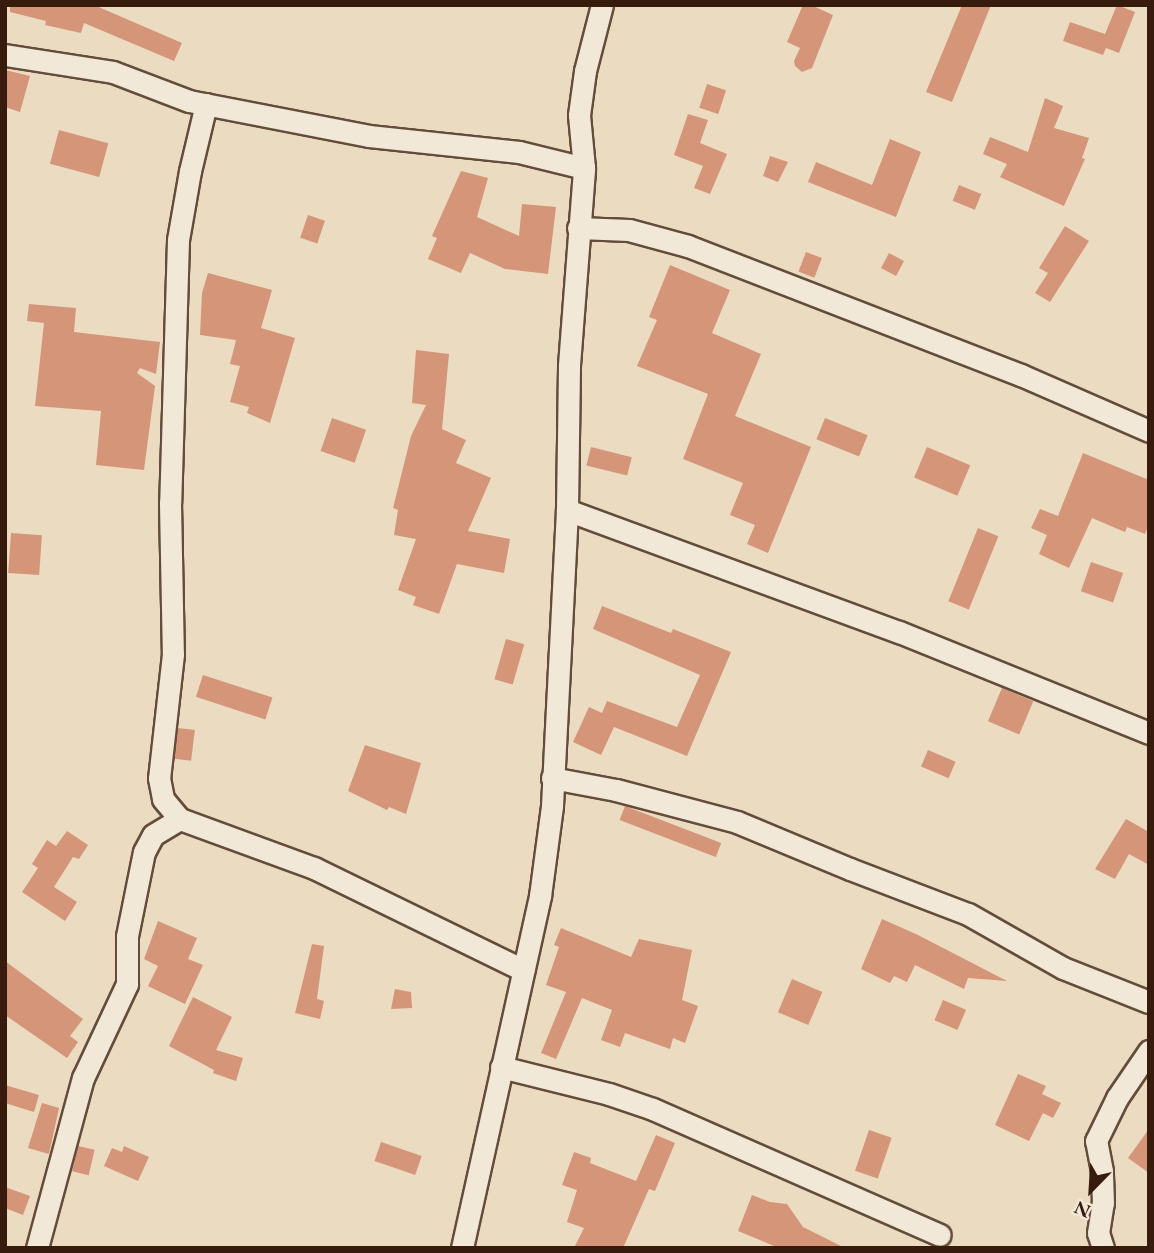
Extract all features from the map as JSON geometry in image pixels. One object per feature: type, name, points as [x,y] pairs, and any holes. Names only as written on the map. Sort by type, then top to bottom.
[{"type":"street","points":[[463,1248],[540,896],[552,779],[567,510],[566,442],[584,168],[579,115],[585,71],[602,5]]},
{"type":"street","points":[[5,55],[113,72],[189,101],[369,136],[519,152],[584,168]]},
{"type":"street","points":[[206,104],[190,171],[178,254],[170,503],[173,654],[159,778],[163,799],[180,819],[314,868],[523,970]]},
{"type":"street","points":[[578,228],[629,230],[688,246],[1021,375],[1149,431]]},
{"type":"street","points":[[567,510],[899,632],[1149,733]]},
{"type":"street","points":[[552,779],[616,790],[737,822],[850,870],[968,914],[1063,968],[1149,1002]]},
{"type":"street","points":[[37,1248],[83,1078],[127,984],[127,936],[144,852],[153,835],[180,819]]},
{"type":"street","points":[[1103,1248],[1098,1233],[1102,1171],[1096,1141],[1117,1098],[1149,1051]]},
{"type":"street","points":[[501,1067],[609,1094],[653,1109],[940,1235]]},
{"type":"building","points":[[10,5],[94,5],[182,43],[174,61],[84,23],[81,33],[45,25],[46,21],[10,12]]},
{"type":"building","points":[[803,5],[811,5],[833,15],[812,68],[802,72],[795,66],[794,61],[800,48],[787,42]]},
{"type":"building","points":[[962,5],[991,5],[952,102],[926,92]]},
{"type":"building","points":[[1117,5],[1135,12],[1119,53],[1106,48],[1103,55],[1063,41],[1070,22],[1105,34]]},
{"type":"building","points":[[5,70],[30,76],[20,112],[5,107]]},
{"type":"building","points":[[707,84],[726,90],[718,114],[699,108]]},
{"type":"building","points":[[1045,98],[1063,106],[1054,128],[1089,138],[1082,158],[1085,159],[1064,206],[1000,177],[1007,164],[983,154],[990,137],[1028,152]]},
{"type":"building","points":[[688,114],[708,120],[700,143],[727,154],[710,194],[694,188],[703,166],[674,155]]},
{"type":"building","points":[[59,130],[108,143],[99,177],[50,164]]},
{"type":"building","points":[[890,139],[921,152],[896,217],[808,182],[816,162],[872,185]]},
{"type":"building","points":[[770,156],[788,162],[778,182],[763,176]]},
{"type":"building","points":[[461,171],[488,178],[477,217],[519,236],[522,204],[556,207],[548,274],[505,269],[470,253],[461,273],[428,259],[437,238],[432,236]]},
{"type":"building","points":[[959,185],[981,194],[975,210],[953,201]]},
{"type":"building","points":[[308,215],[325,221],[317,244],[300,238]]},
{"type":"building","points":[[1065,226],[1089,241],[1050,302],[1035,293],[1048,273],[1039,268]]},
{"type":"building","points":[[806,252],[822,258],[814,278],[798,272]]},
{"type":"building","points":[[889,253],[904,261],[896,276],[881,268]]},
{"type":"building","points":[[670,265],[730,290],[712,333],[761,354],[735,416],[811,447],[768,553],[747,544],[755,525],[730,515],[743,483],[683,459],[708,394],[637,366],[657,320],[649,317]]},
{"type":"building","points":[[208,273],[272,290],[261,328],[295,338],[270,423],[247,413],[249,407],[230,402],[240,366],[230,364],[236,340],[200,335],[202,293]]},
{"type":"building","points":[[29,304],[76,308],[74,332],[160,342],[156,374],[140,368],[137,373],[155,386],[144,470],[96,465],[101,411],[35,406],[44,323],[27,321]]},
{"type":"building","points":[[416,350],[449,354],[442,429],[466,440],[456,463],[491,478],[468,531],[510,539],[504,573],[457,564],[439,614],[413,605],[416,597],[398,590],[416,539],[394,535],[398,510],[393,508],[411,436],[426,405],[412,403]]},
{"type":"building","points":[[332,418],[366,430],[355,463],[321,451]]},
{"type":"building","points":[[825,418],[868,435],[859,457],[816,439]]},
{"type":"building","points":[[591,447],[632,457],[627,476],[586,465]]},
{"type":"building","points":[[927,447],[970,465],[957,496],[914,477]]},
{"type":"building","points":[[1083,453],[1149,480],[1149,524],[1145,534],[1127,527],[1125,532],[1092,518],[1069,568],[1039,554],[1047,535],[1031,528],[1040,509],[1058,516]]},
{"type":"building","points":[[978,528],[998,536],[969,609],[948,601]]},
{"type":"building","points":[[11,533],[42,535],[39,575],[8,573]]},
{"type":"building","points":[[1091,562],[1123,573],[1113,602],[1081,591]]},
{"type":"building","points":[[602,606],[671,633],[673,629],[731,652],[687,756],[614,727],[601,755],[573,742],[589,707],[602,713],[607,701],[677,727],[700,675],[593,629]]},
{"type":"building","points":[[506,639],[524,644],[513,685],[494,679]]},
{"type":"building","points":[[203,675],[272,698],[265,719],[196,697]]},
{"type":"building","points":[[1002,688],[1033,701],[1019,734],[988,721]]},
{"type":"building","points":[[178,728],[195,730],[191,761],[174,759]]},
{"type":"building","points":[[365,745],[421,763],[406,814],[389,807],[387,810],[348,791]]},
{"type":"building","points":[[928,750],[956,762],[949,778],[921,767]]},
{"type":"building","points":[[625,806],[721,843],[716,857],[620,820]]},
{"type":"building","points":[[1126,819],[1149,832],[1149,865],[1129,854],[1115,879],[1095,869]]},
{"type":"building","points":[[67,831],[88,845],[79,859],[73,857],[54,887],[77,902],[65,921],[22,892],[38,868],[32,864],[47,840],[56,846]]},
{"type":"building","points":[[882,919],[1007,981],[968,978],[964,989],[915,965],[907,982],[894,976],[890,983],[861,969]]},
{"type":"building","points":[[158,921],[197,938],[188,959],[203,965],[185,1004],[148,986],[158,966],[144,959]]},
{"type":"building","points":[[561,928],[631,957],[639,939],[692,950],[682,1000],[698,1006],[685,1043],[673,1038],[670,1049],[625,1033],[620,1047],[601,1040],[612,1010],[582,998],[556,1059],[541,1053],[566,992],[546,985],[559,947],[554,945]]},
{"type":"building","points":[[312,944],[324,946],[317,999],[324,1001],[320,1019],[295,1013]]},
{"type":"building","points":[[5,961],[83,1019],[70,1036],[78,1042],[67,1058],[5,1015]]},
{"type":"building","points":[[792,979],[822,992],[808,1025],[778,1012]]},
{"type":"building","points":[[395,989],[411,992],[412,1008],[391,1009]]},
{"type":"building","points":[[193,997],[232,1017],[216,1050],[243,1058],[236,1081],[213,1073],[214,1070],[169,1046]]},
{"type":"building","points":[[943,1000],[966,1010],[957,1030],[934,1020]]},
{"type":"building","points":[[1018,1074],[1046,1086],[1042,1094],[1061,1103],[1053,1118],[1043,1113],[1029,1141],[995,1125]]},
{"type":"building","points":[[5,1085],[39,1095],[34,1112],[5,1103]]},
{"type":"building","points":[[42,1103],[59,1108],[49,1154],[28,1148]]},
{"type":"building","points":[[1149,1129],[1149,1173],[1128,1158]]},
{"type":"building","points":[[869,1130],[892,1138],[878,1178],[855,1171]]},
{"type":"building","points":[[656,1135],[675,1143],[655,1191],[649,1189],[623,1248],[574,1248],[584,1228],[567,1222],[577,1190],[562,1185],[574,1152],[591,1158],[590,1163],[636,1181]]},
{"type":"building","points":[[381,1142],[422,1156],[415,1175],[374,1161]]},
{"type":"building","points":[[78,1146],[95,1150],[89,1175],[72,1171]]},
{"type":"building","points":[[124,1146],[149,1157],[138,1181],[104,1166],[112,1148],[122,1152]]},
{"type":"building","points":[[5,1187],[30,1196],[23,1215],[5,1208]]},
{"type":"building","points":[[752,1195],[770,1202],[787,1204],[803,1227],[845,1248],[779,1248],[738,1231]]}]
